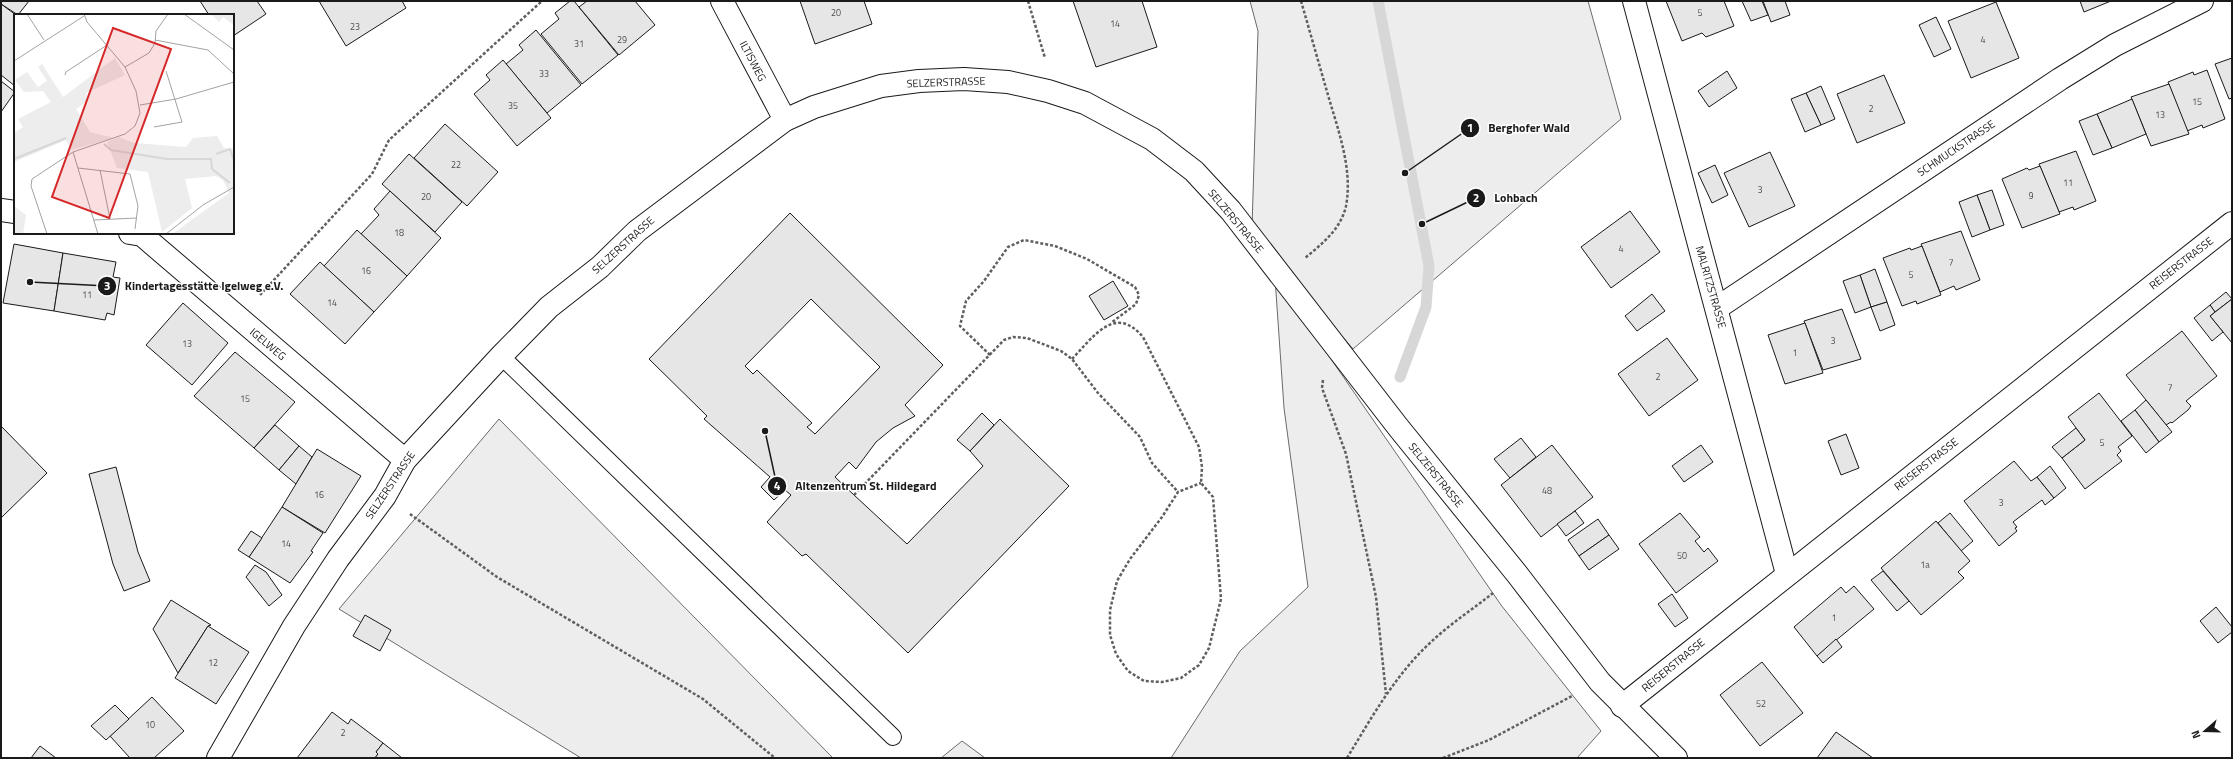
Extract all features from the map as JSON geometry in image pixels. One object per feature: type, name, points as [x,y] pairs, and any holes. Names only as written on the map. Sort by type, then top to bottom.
[{"type":"street","name":"ILTISWEG","points":[[722,1],[785,120]]},
{"type":"street","name":"MALRITZSTRASSE","points":[[1634,1],[1673,153],[1717,308],[1787,574]]},
{"type":"street","name":"SCHMUCKSTRASSE","points":[[1717,308],[2060,79],[2115,45],[2202,1]]},
{"type":"street","name":"SELZERSTRASSE","points":[[220,757],[294,626],[338,559],[385,496],[405,460],[501,356],[549,307],[600,267],[637,231],[785,120],[843,97],[881,86],[920,81],[964,80],[1008,82],[1048,91],[1085,103],[1152,139],[1194,171],[1231,211],[1398,427],[1517,574],[1600,682],[1622,706],[1676,758]]},
{"type":"street","points":[[1,210],[14,212]]},
{"type":"street","name":"REISERSTRASSE","points":[[1622,706],[2232,223]]},
{"type":"street","name":"IGELWEG","points":[[136,234],[142,235],[238,319],[405,460]]},
{"type":"lane","points":[[501,356],[894,736]]},
{"type":"path","points":[[238,319],[283,267],[372,174],[389,140],[542,1]]},
{"type":"path","points":[[1028,1],[1045,60],[1048,91]]},
{"type":"path","points":[[1280,275],[1324,242],[1338,224],[1346,207],[1348,184],[1342,146],[1301,1]]},
{"type":"path","points":[[990,355],[960,326],[966,301],[984,281],[1008,247],[1024,240],[1055,246],[1087,259],[1135,287],[1139,295],[1136,304],[1111,324],[1094,335],[1072,359]]},
{"type":"path","points":[[1111,324],[1124,322],[1134,327],[1143,337],[1199,447],[1202,467],[1201,483],[1213,497],[1221,599],[1209,648],[1199,665],[1182,678],[1162,682],[1144,681],[1128,671],[1116,654],[1110,635],[1110,610],[1117,581],[1130,559],[1162,517],[1178,492],[1201,483]]},
{"type":"path","points":[[854,495],[1004,340],[1013,337],[1034,340],[1061,351],[1072,359],[1098,393],[1140,437],[1152,463],[1178,492]]},
{"type":"path","points":[[1330,340],[1322,388],[1348,462],[1376,597],[1386,694]]},
{"type":"path","points":[[385,496],[497,577],[703,699],[775,758]]},
{"type":"path","points":[[1347,758],[1386,694],[1400,675],[1431,641],[1517,574]]},
{"type":"path","points":[[1443,758],[1489,740],[1600,682]]},
{"type":"shaded area","points":[[1250,1],[1588,1],[1621,119],[1353,349],[1280,264],[1252,228],[1258,31]]},
{"type":"shaded area","points":[[1275,278],[1501,605],[1601,731],[1577,758],[1171,758],[1240,651],[1308,587],[1284,408]]},
{"type":"shaded area","points":[[499,419],[833,758],[581,758],[339,609]]},
{"type":"shaded area","points":[[962,741],[985,758],[941,758]]},
{"type":"building","points":[[1,1],[29,1],[19,14],[1,4]]},
{"type":"building","points":[[200,1],[257,1],[266,14],[234,35],[234,14],[208,14]]},
{"type":"building","points":[[319,1],[402,1],[406,8],[346,46]]},
{"type":"building","points":[[570,1],[574,1],[618,55],[582,84],[541,34],[559,19],[555,13]]},
{"type":"building","points":[[587,1],[635,1],[655,25],[619,55],[579,7]]},
{"type":"building","points":[[800,1],[864,1],[872,24],[815,44]]},
{"type":"building","points":[[1073,1],[1142,1],[1157,47],[1096,67]]},
{"type":"building","points":[[1666,1],[1724,1],[1734,26],[1706,37],[1702,33],[1682,41]]},
{"type":"building","points":[[1742,1],[1762,1],[1768,15],[1751,21]]},
{"type":"building","points":[[1763,1],[1785,1],[1790,15],[1771,22]]},
{"type":"building","points":[[2080,1],[2111,1],[2084,12]]},
{"type":"building","points":[[1996,2],[2019,58],[1971,78],[1948,21]]},
{"type":"building","points":[[1,4],[15,14],[14,85],[1,75]]},
{"type":"building","points":[[1936,17],[1951,49],[1934,57],[1919,25]]},
{"type":"building","points":[[536,30],[581,85],[547,113],[506,64],[523,50],[519,45]]},
{"type":"building","points":[[2232,58],[2232,98],[2229,99],[2215,64]]},
{"type":"building","points":[[503,60],[551,118],[517,146],[474,94],[490,80],[486,75]]},
{"type":"building","points":[[2207,70],[2225,119],[2203,128],[2202,125],[2187,131],[2168,82],[2193,72],[2194,75]]},
{"type":"building","points":[[1727,71],[1737,88],[1709,107],[1698,91]]},
{"type":"building","points":[[1884,75],[1905,123],[1857,143],[1837,94]]},
{"type":"building","points":[[1,81],[14,91],[14,93],[1,112]]},
{"type":"building","points":[[2169,84],[2189,134],[2151,146],[2131,97]]},
{"type":"building","points":[[1821,86],[1835,119],[1821,125],[1806,93]]},
{"type":"building","points":[[1806,93],[1821,125],[1805,132],[1791,99]]},
{"type":"building","points":[[2132,99],[2146,134],[2112,148],[2097,114]]},
{"type":"building","points":[[2097,114],[2112,148],[2093,155],[2079,121]]},
{"type":"building","points":[[445,124],[498,172],[467,206],[414,158]]},
{"type":"building","points":[[2076,151],[2096,201],[2074,210],[2073,207],[2059,212],[2039,164]]},
{"type":"building","points":[[1770,152],[1795,206],[1749,227],[1724,173]]},
{"type":"building","points":[[409,154],[462,202],[435,232],[382,184]]},
{"type":"building","points":[[1715,165],[1728,195],[1712,203],[1698,173]]},
{"type":"building","points":[[2040,166],[2060,214],[2022,228],[2002,179],[2027,168],[2029,170]]},
{"type":"building","points":[[1992,190],[2004,225],[1990,230],[1977,195]]},
{"type":"building","points":[[390,191],[441,238],[407,276],[361,234],[379,215],[374,209]]},
{"type":"building","points":[[1977,195],[1990,230],[1972,237],[1959,202]]},
{"type":"building","points":[[1630,211],[1660,252],[1611,288],[1581,247]]},
{"type":"building","points":[[790,213],[943,365],[905,405],[915,416],[893,428],[876,442],[856,469],[849,462],[835,477],[907,544],[983,466],[970,451],[1000,419],[1069,486],[908,653],[806,554],[802,556],[767,522],[791,495],[785,490],[774,500],[761,487],[770,477],[704,419],[707,416],[649,359]],"holes":[[[811,299],[880,367],[815,434],[807,427],[812,423],[757,370],[753,374],[745,366]]]},
{"type":"building","points":[[357,230],[407,276],[374,312],[324,266]]},
{"type":"building","points":[[1961,231],[1980,280],[1956,290],[1954,286],[1940,292],[1921,244]]},
{"type":"building","points":[[14,244],[63,253],[54,311],[3,303]]},
{"type":"building","points":[[1922,246],[1941,295],[1917,304],[1916,301],[1902,306],[1883,258],[1910,248],[1911,250]]},
{"type":"building","points":[[63,253],[116,262],[113,277],[120,278],[114,315],[107,313],[105,320],[54,311]]},
{"type":"building","points":[[320,262],[374,312],[345,344],[290,294]]},
{"type":"building","points":[[1875,269],[1887,302],[1871,307],[1860,275]]},
{"type":"building","points":[[1860,275],[1871,307],[1855,313],[1843,281]]},
{"type":"building","points":[[1113,281],[1128,306],[1104,320],[1089,296]]},
{"type":"building","points":[[2226,292],[2232,299],[2215,312],[2210,305]]},
{"type":"building","points":[[1652,294],[1665,311],[1637,331],[1625,316]]},
{"type":"building","points":[[2232,299],[2232,343],[2210,316]]},
{"type":"building","points":[[1887,302],[1895,325],[1880,331],[1871,307]]},
{"type":"building","points":[[183,303],[228,343],[192,385],[146,345]]},
{"type":"building","points":[[2210,305],[2215,312],[2210,316],[2223,332],[2212,341],[2194,318]]},
{"type":"building","points":[[1842,309],[1861,359],[1823,370],[1804,321]]},
{"type":"building","points":[[1805,323],[1823,373],[1785,384],[1768,335]]},
{"type":"building","points":[[2182,331],[2217,376],[2186,401],[2191,406],[2188,410],[2172,423],[2171,422],[2166,425],[2126,375]]},
{"type":"building","points":[[1667,338],[1698,380],[1649,416],[1618,374]]},
{"type":"building","points":[[235,352],[295,402],[254,448],[194,396]]},
{"type":"building","points":[[2099,393],[2132,436],[2118,447],[2121,451],[2117,455],[2122,461],[2085,489],[2062,458],[2085,440],[2068,417]]},
{"type":"building","points":[[2146,400],[2172,432],[2159,442],[2135,410]]},
{"type":"building","points":[[2135,410],[2159,442],[2146,453],[2121,421]]},
{"type":"building","points":[[982,413],[994,425],[970,451],[957,440]]},
{"type":"building","points":[[275,425],[299,446],[279,470],[254,448]]},
{"type":"building","points":[[1,426],[47,473],[1,518]]},
{"type":"building","points":[[2076,428],[2085,440],[2062,458],[2052,447]]},
{"type":"building","points":[[1846,434],[1859,468],[1841,475],[1828,441]]},
{"type":"building","points":[[1521,438],[1536,457],[1510,478],[1494,459]]},
{"type":"building","points":[[1552,445],[1593,497],[1541,537],[1501,485]]},
{"type":"building","points":[[1701,445],[1713,462],[1684,482],[1672,466]]},
{"type":"building","points":[[299,446],[312,457],[296,484],[279,470]]},
{"type":"building","points":[[317,449],[361,476],[325,533],[282,507]]},
{"type":"building","points":[[2014,461],[2031,481],[2037,477],[2054,498],[2045,505],[2042,500],[2013,522],[2017,527],[2015,528],[2017,531],[1999,546],[1964,501]]},
{"type":"building","points":[[2050,466],[2066,488],[2054,498],[2037,477]]},
{"type":"building","points":[[116,467],[138,552],[150,581],[124,591],[113,564],[89,474]]},
{"type":"building","points":[[282,507],[323,533],[311,551],[313,552],[290,583],[249,557]]},
{"type":"building","points":[[1575,511],[1584,523],[1566,536],[1557,524]]},
{"type":"building","points":[[1680,513],[1700,537],[1695,541],[1704,552],[1708,548],[1718,561],[1676,593],[1639,544]]},
{"type":"building","points":[[1950,513],[1973,541],[1961,551],[1938,523]]},
{"type":"building","points":[[1598,519],[1609,535],[1579,556],[1568,540]]},
{"type":"building","points":[[1936,521],[1970,561],[1958,572],[1964,578],[1921,615],[1881,568]]},
{"type":"building","points":[[251,531],[262,538],[249,557],[238,550]]},
{"type":"building","points":[[1609,535],[1619,549],[1589,570],[1579,556]]},
{"type":"building","points":[[255,565],[266,572],[282,595],[269,606],[246,577]]},
{"type":"building","points":[[1883,571],[1909,601],[1897,611],[1871,580]]},
{"type":"building","points":[[1854,586],[1874,609],[1817,656],[1794,627],[1841,587],[1846,593]]},
{"type":"building","points":[[1672,594],[1688,618],[1675,627],[1658,604]]},
{"type":"building","points":[[171,600],[211,625],[208,626],[178,673],[153,629]]},
{"type":"building","points":[[2216,607],[2232,627],[2232,632],[2218,643],[2200,621]]},
{"type":"building","points":[[365,615],[391,630],[380,651],[353,636]]},
{"type":"building","points":[[208,626],[249,652],[216,704],[175,678]]},
{"type":"building","points":[[1836,639],[1842,647],[1823,663],[1817,656]]},
{"type":"building","points":[[1762,662],[1803,713],[1760,746],[1720,695]]},
{"type":"building","points":[[152,697],[184,731],[154,758],[130,758],[110,736]]},
{"type":"building","points":[[115,705],[129,719],[106,740],[91,726]]},
{"type":"building","points":[[332,712],[348,724],[351,719],[383,743],[376,752],[378,754],[375,758],[297,758]]},
{"type":"building","points":[[1836,732],[1873,758],[1817,758]]},
{"type":"building","points":[[383,743],[402,758],[375,758],[378,754],[376,752]]},
{"type":"building","points":[[40,746],[56,758],[31,758]]},
{"type":"waterway","points":[[1378,1],[1429,266],[1426,307],[1400,377]]},
{"type":"place","name":"Berghofer Wald","points":[[1405,173]]},
{"type":"place","name":"Lohbach","points":[[1422,224]]},
{"type":"place","name":"Kindertagesstätte Igelweg e.V.","points":[[30,282]]},
{"type":"place","name":"Altenzentrum St. Hildegard","points":[[765,431]]}]
